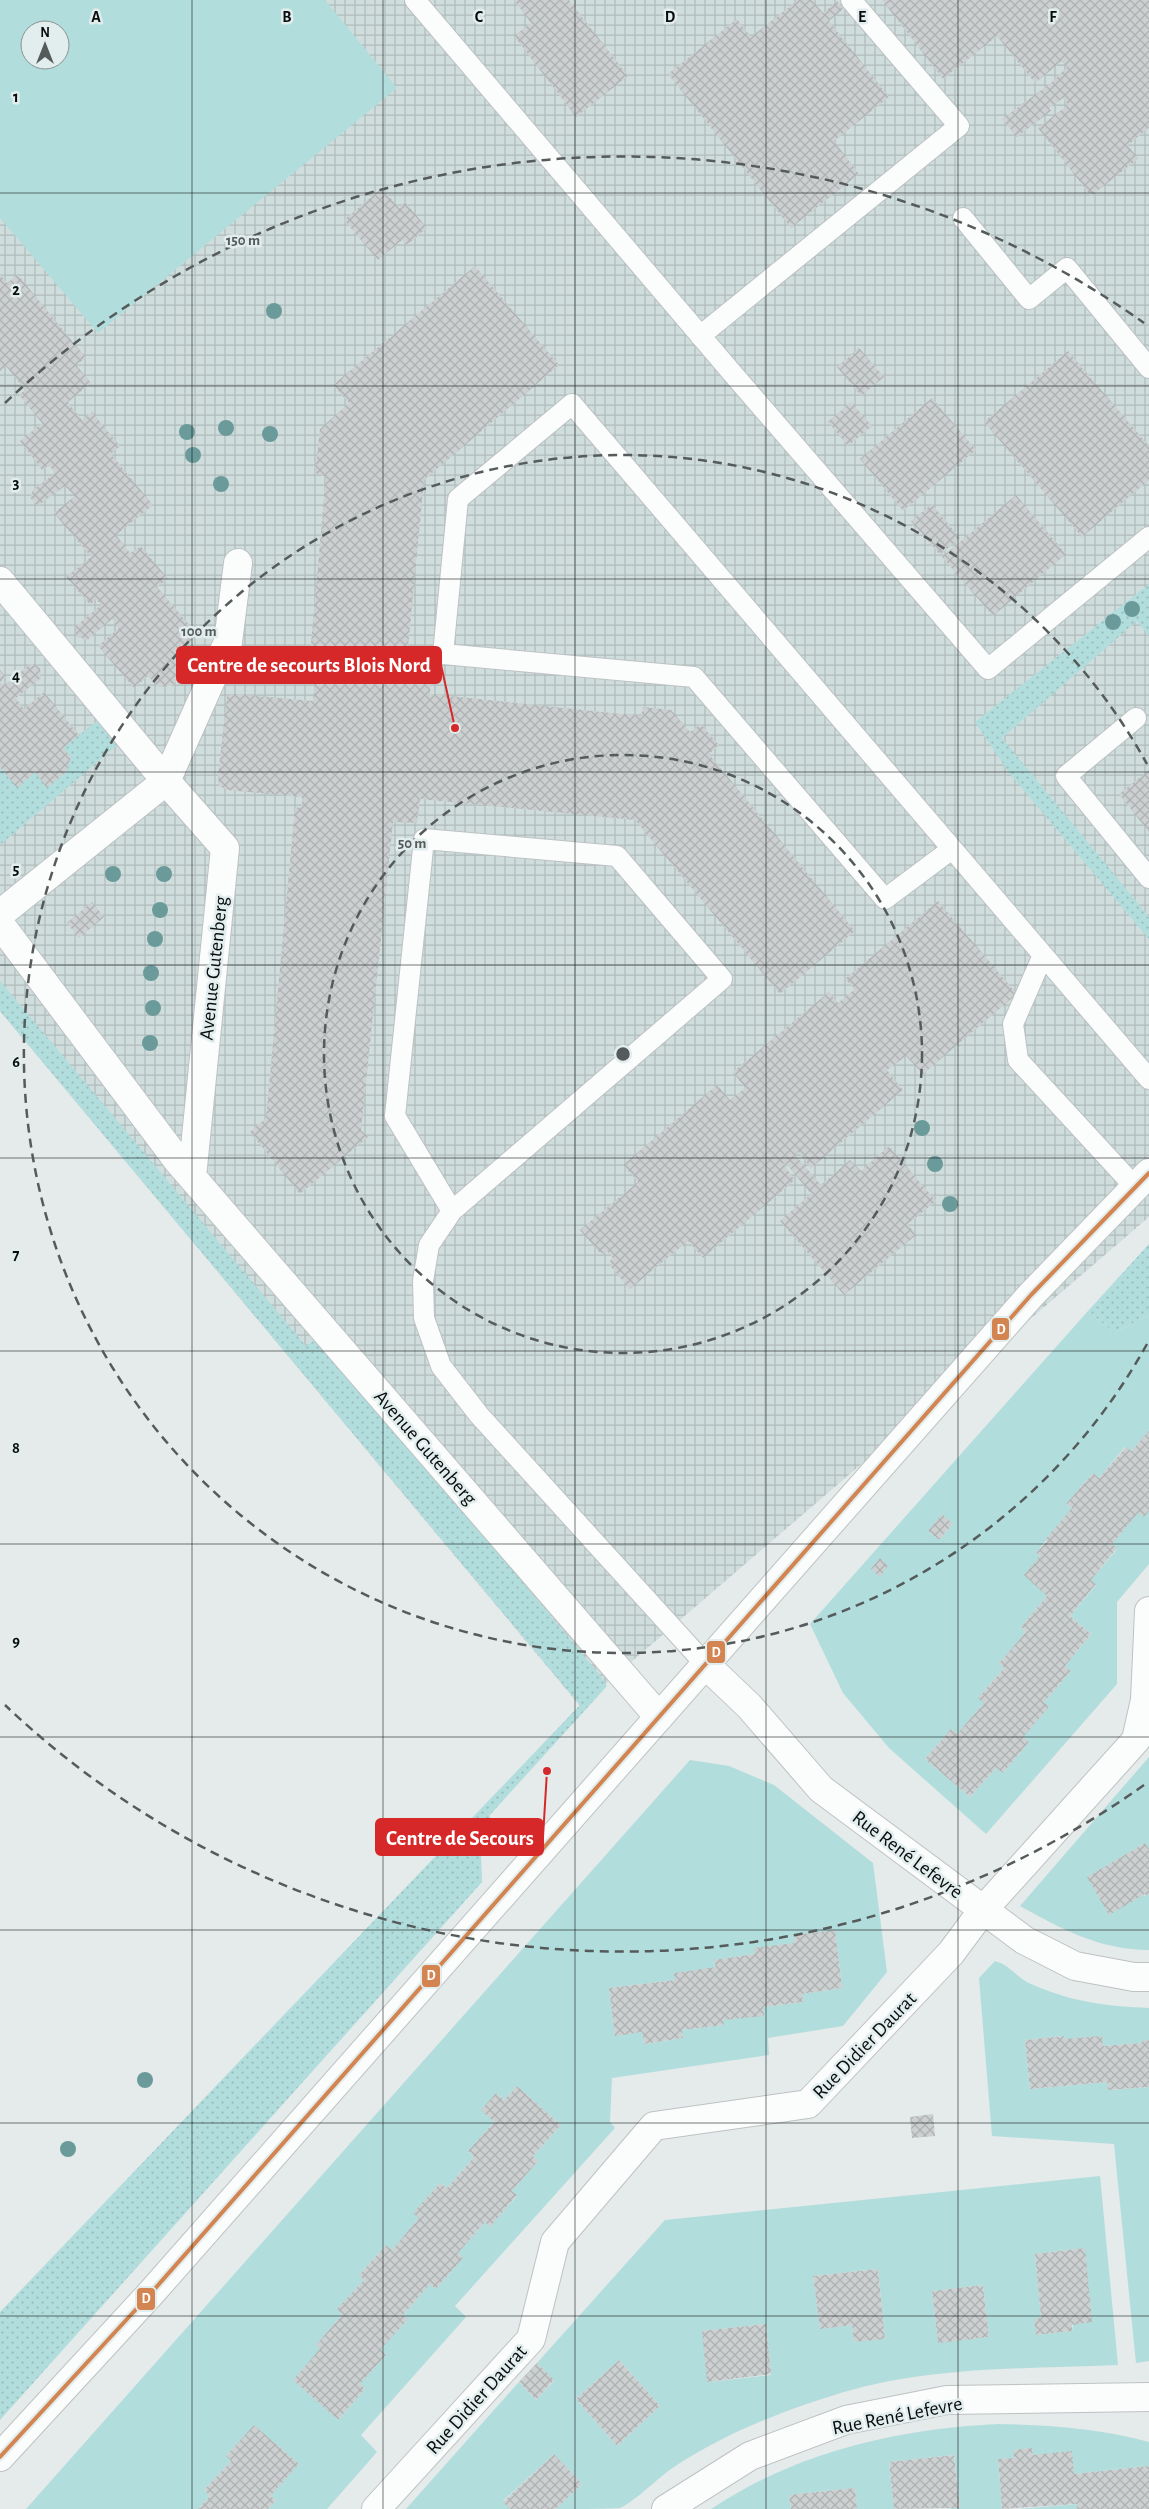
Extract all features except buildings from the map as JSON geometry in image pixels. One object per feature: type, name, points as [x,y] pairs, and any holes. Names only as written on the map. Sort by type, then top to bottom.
[{"type":"street","points":[[0,914],[166,781],[228,642],[238,563]]},
{"type":"street","name":"Avenue Gutenberg","points":[[0,581],[166,781],[225,848],[185,1169]]},
{"type":"street","name":"Avenue Gutenberg","points":[[0,924],[185,1169],[659,1718]]},
{"type":"street","points":[[0,2457],[152,2292],[1031,1296],[1142,1180]]},
{"type":"street","name":"Rue Didier Daurat","points":[[376,2509],[530,2338],[555,2242],[654,2126],[808,2104],[952,1953],[982,1910],[1136,1740],[1146,1700],[1149,1611]]},
{"type":"street","name":"Rue René Lefevre","points":[[706,1666],[749,1706],[821,1789],[1024,1940],[1075,1966],[1134,1977],[1149,1977]]},
{"type":"street","name":"Rue René Lefevre","points":[[666,2509],[750,2456],[846,2420],[947,2400],[1149,2397]]},
{"type":"lane","points":[[416,0],[700,336],[988,669],[1149,537]]},
{"type":"lane","points":[[700,336],[959,126],[851,0]]},
{"type":"lane","points":[[963,218],[1029,299],[1067,268],[1149,368]]},
{"type":"lane","points":[[952,849],[885,899],[694,677],[443,654],[458,499],[572,404],[1149,1079]]},
{"type":"lane","points":[[1136,718],[1066,776],[1149,878]]},
{"type":"lane","points":[[452,1211],[394,1116],[424,840],[617,856],[722,979],[452,1211],[429,1245],[423,1281],[424,1318],[441,1366],[479,1415],[706,1666]]},
{"type":"lane","points":[[1043,955],[1013,1024],[1018,1060],[1142,1180]]},
{"type":"shaded area","points":[[0,0],[1149,0],[1149,1217],[580,1706],[0,1011]]},
{"type":"shaded area","points":[[0,0],[325,0],[397,88],[98,333],[0,218]]},
{"type":"shaded area","points":[[1149,584],[1149,636],[1137,621],[1002,738],[1149,917],[1149,939],[1010,774],[975,722]]},
{"type":"shaded area","points":[[97,721],[116,746],[0,845],[0,767],[17,787],[35,772],[47,787],[66,772],[71,757],[63,748]]},
{"type":"shaded area","points":[[0,981],[306,1346],[319,1337],[607,1686],[489,1816],[501,1831],[481,1855],[482,1882],[0,2420],[0,2312],[580,1705],[0,1011]]},
{"type":"shaded area","points":[[1149,1244],[1149,1315],[1114,1333],[1088,1311]]},
{"type":"shaded area","points":[[1088,1311],[1114,1333],[1149,1315],[1149,1431],[1131,1451],[1125,1447],[1099,1478],[1093,1473],[1066,1504],[1072,1508],[1036,1553],[1040,1556],[1047,1596],[1021,1627],[1026,1632],[999,1663],[1004,1668],[979,1697],[984,1703],[957,1734],[951,1729],[925,1759],[970,1797],[996,1768],[1003,1773],[1029,1742],[1023,1737],[1044,1702],[1071,1671],[1065,1666],[1091,1634],[1070,1616],[1096,1585],[1091,1580],[1117,1549],[1112,1544],[1138,1512],[1144,1517],[1149,1511],[1149,1564],[1117,1602],[1117,1684],[986,1834],[889,1748],[843,1693],[810,1624]],"holes":[[[942,1515],[953,1524],[939,1540],[928,1531]]]},
{"type":"shaded area","points":[[1149,1757],[1149,1849],[1145,1843],[1088,1877],[1146,1896],[1149,1894],[1149,1950],[1114,1946],[1082,1937],[1020,1906]]},
{"type":"shaded area","points":[[690,1760],[729,1766],[774,1785],[873,1863],[887,1972],[843,2026],[768,2038],[769,2055],[612,2078],[610,2122],[615,2128],[455,2306],[466,2317],[361,2435],[377,2452],[327,2509],[268,2509],[276,2500],[270,2496],[293,2459],[254,2425],[226,2456],[231,2461],[204,2490],[210,2496],[198,2509],[26,2509]],"holes":[[[835,1931],[842,1988],[802,1994],[803,2002],[763,2007],[723,2020],[723,2025],[682,2030],[683,2038],[644,2044],[642,2032],[615,2035],[609,1988],[675,1980],[716,1967],[715,1960],[755,1954],[795,1943],[794,1935]],[[517,2086],[561,2125],[533,2156],[538,2161],[512,2191],[517,2196],[490,2226],[485,2222],[458,2253],[463,2258],[436,2289],[430,2284],[403,2315],[407,2319],[381,2349],[386,2355],[359,2384],[365,2389],[338,2420],[320,2349],[316,2345],[342,2315],[338,2309],[364,2280],[359,2275],[386,2245],[392,2250],[419,2218],[414,2213],[440,2183],[447,2188],[474,2157],[468,2151],[494,2122],[482,2109],[496,2093],[504,2100]]]},
{"type":"shaded area","points":[[995,1961],[1005,1965],[1026,1981],[1061,1995],[1089,2002],[1149,2008],[1149,2040],[1142,2040],[1142,2043],[1103,2046],[1102,2037],[1063,2039],[1063,2036],[1025,2040],[1030,2089],[1107,2082],[1108,2090],[1149,2087],[1149,2361],[1136,2363],[1114,2144],[992,2136],[979,1978]]},
{"type":"shaded area","points":[[1100,2176],[1118,2365],[1014,2368],[946,2373],[911,2377],[844,2392],[777,2415],[733,2434],[671,2469],[632,2501],[620,2508],[556,2509],[582,2484],[554,2454],[503,2501],[510,2509],[406,2509],[519,2382],[536,2400],[554,2381],[537,2363],[665,2220]],"holes":[[[1085,2248],[1072,2331],[1036,2335],[1041,2318],[1035,2254]],[[878,2269],[885,2338],[854,2342],[852,2325],[820,2328],[813,2276]],[[983,2285],[989,2337],[938,2342],[932,2291]],[[766,2324],[771,2375],[708,2382],[703,2331]],[[619,2360],[660,2406],[617,2446],[576,2399]]]},
{"type":"shaded area","points":[[998,2424],[1074,2428],[1111,2433],[1149,2442],[1149,2466],[1074,2474],[1033,2455],[1032,2448],[1014,2450],[1014,2458],[998,2459],[1002,2509],[946,2509],[960,2507],[954,2455],[889,2462],[894,2509],[857,2509],[855,2488],[789,2495],[791,2509],[711,2509],[744,2489],[778,2472],[848,2447],[922,2431]]},
{"type":"shaded area","points":[[1077,2504],[1077,2509],[1017,2509]]},
{"type":"transit line","name":"D","points":[[0,2457],[152,2292],[1031,1295],[1149,1173]]},
{"type":"place","name":"Centre de secourts Blois Nord","points":[[455,728]]},
{"type":"place","name":"Centre de Secours","points":[[547,1771]]}]
